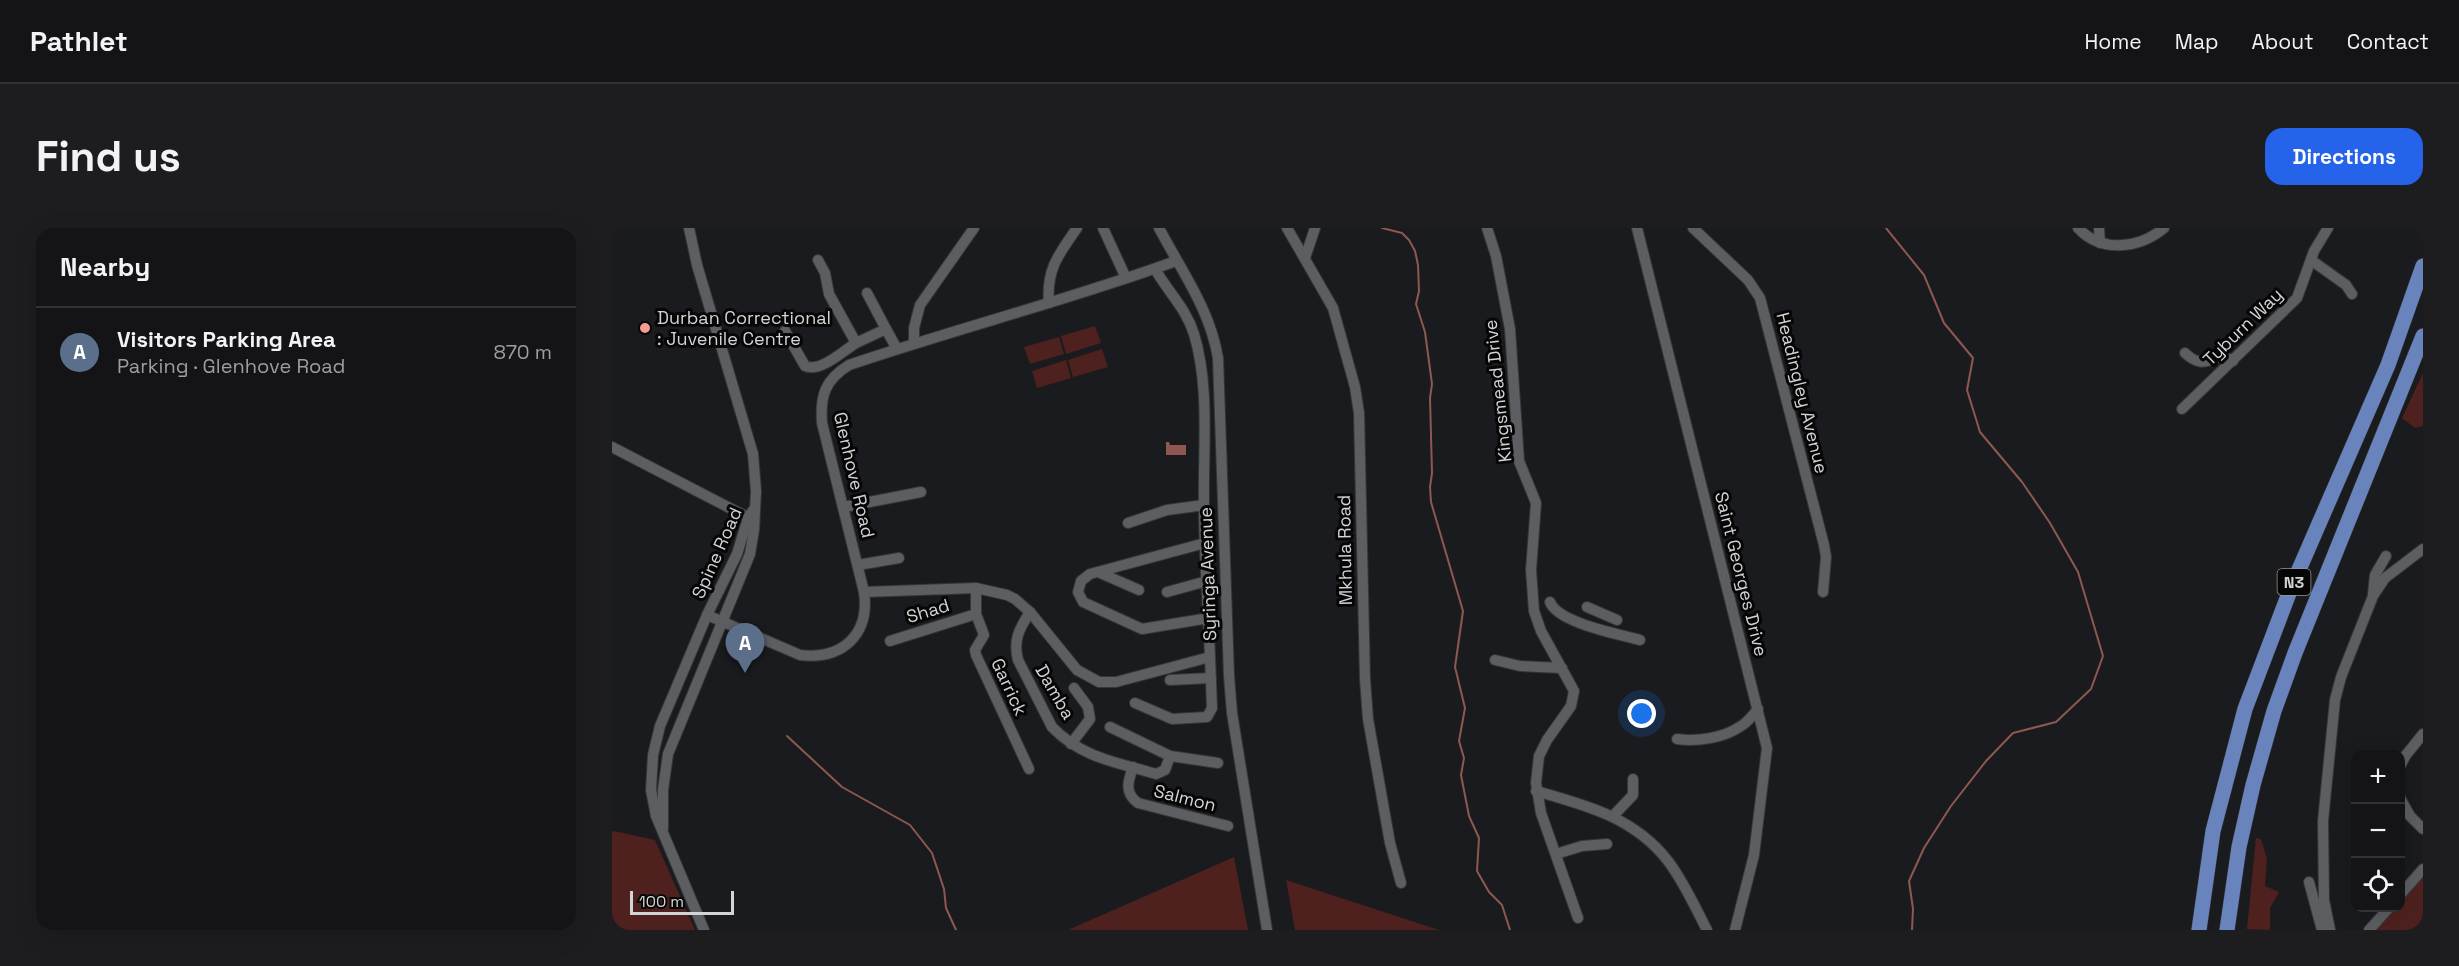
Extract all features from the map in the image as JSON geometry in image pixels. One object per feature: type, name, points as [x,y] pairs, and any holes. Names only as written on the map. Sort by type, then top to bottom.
[{"type":"highway","name":"N3","points":[[2199,930],[2213,831],[2245,709],[2291,588],[2388,365],[2423,266]]},
{"type":"highway","name":"N3","points":[[2227,930],[2239,847],[2253,785],[2274,711],[2303,632],[2423,336]]},
{"type":"street","name":"Spine Road","points":[[689,228],[697,265],[750,443],[756,475],[755,507],[752,519],[674,692],[660,726],[653,754],[651,790],[656,816],[704,930]]},
{"type":"street","points":[[914,342],[914,328],[920,305],[974,228]]},
{"type":"street","points":[[1048,303],[1048,283],[1052,265],[1077,228]]},
{"type":"street","points":[[1103,228],[1126,278]]},
{"type":"street","name":"Syringa Avenue","points":[[1159,228],[1209,321],[1218,358],[1229,676],[1233,721],[1267,930]]},
{"type":"street","name":"Mkhula Road","points":[[1287,228],[1333,308],[1359,405],[1368,719],[1390,843],[1401,883]]},
{"type":"street","points":[[1305,258],[1315,228]]},
{"type":"street","name":"Kingsmead Drive","points":[[1487,228],[1499,267],[1510,329],[1519,461],[1536,503],[1531,570],[1534,611],[1541,631],[1572,684],[1574,698],[1539,756],[1536,790],[1541,813],[1578,918]]},
{"type":"street","name":"Saint Georges Drive","points":[[1637,228],[1764,731],[1767,759],[1754,855],[1735,930]]},
{"type":"street","name":"Headingley Avenue","points":[[1693,228],[1748,280],[1761,298],[1824,545],[1826,557],[1823,592]]},
{"type":"street","points":[[2078,228],[2100,243],[2113,246],[2138,242],[2154,236],[2164,228]]},
{"type":"street","points":[[2099,228],[2100,243]]},
{"type":"street","name":"Tyburn Way","points":[[2182,409],[2297,298],[2311,260],[2328,228]]},
{"type":"street","points":[[818,260],[825,273],[829,294],[856,343]]},
{"type":"street","points":[[2311,260],[2346,285],[2352,294]]},
{"type":"street","name":"Glenhove Road","points":[[707,615],[800,655],[817,657],[832,654],[855,637],[866,608],[864,592],[822,423],[820,404],[826,388],[841,370],[849,365],[914,342],[1048,303],[1176,261]]},
{"type":"street","points":[[1135,703],[1172,719],[1207,717],[1212,708],[1204,505],[1203,404],[1199,353],[1184,309],[1165,286],[1155,269]]},
{"type":"street","points":[[867,293],[897,349]]},
{"type":"street","points":[[785,332],[809,369],[818,367],[856,343],[886,329]]},
{"type":"street","points":[[2185,352],[2194,361],[2200,363],[2223,357],[2233,361]]},
{"type":"street","points":[[612,447],[752,519]]},
{"type":"street","points":[[844,507],[921,492]]},
{"type":"street","points":[[1128,523],[1167,510],[1204,505]]},
{"type":"street","name":"Spine Road","points":[[663,828],[664,771],[668,754],[750,554],[752,519]]},
{"type":"street","points":[[1206,543],[1086,576],[1080,581],[1079,597],[1088,605],[1142,629],[1209,618]]},
{"type":"street","points":[[2330,930],[2324,900],[2323,820],[2332,722],[2341,677],[2373,596],[2385,578],[2423,549]]},
{"type":"street","points":[[2373,596],[2375,575],[2386,556]]},
{"type":"street","points":[[858,565],[899,558]]},
{"type":"street","points":[[1098,572],[1139,590]]},
{"type":"street","points":[[1167,592],[1207,581]]},
{"type":"street","points":[[864,592],[976,588],[1007,595],[1030,612],[1077,670],[1099,682],[1116,682],[1210,657]]},
{"type":"street","name":"Garrick","points":[[976,588],[976,614],[984,635],[975,650],[976,655],[1029,769]]},
{"type":"street","points":[[1550,602],[1553,609],[1562,615],[1640,640]]},
{"type":"street","points":[[1587,607],[1617,620]]},
{"type":"street","name":"Damba","points":[[1030,612],[1016,638],[1018,660],[1052,727],[1071,744],[1086,753],[1156,774],[1162,773],[1170,756]]},
{"type":"street","name":"Shad","points":[[890,641],[976,614]]},
{"type":"street","points":[[1495,660],[1520,666],[1563,668]]},
{"type":"street","points":[[1170,680],[1211,678]]},
{"type":"street","points":[[1071,744],[1090,719],[1088,707],[1074,688]]},
{"type":"street","points":[[674,692],[690,700]]},
{"type":"street","points":[[1677,739],[1701,740],[1732,731],[1740,728],[1758,710]]},
{"type":"street","points":[[1110,727],[1170,756],[1218,763]]},
{"type":"street","points":[[2405,757],[2423,734]]},
{"type":"street","name":"Salmon","points":[[1133,767],[1128,792],[1138,803],[1228,826]]},
{"type":"street","points":[[1536,773],[1541,785],[1556,796]]},
{"type":"street","points":[[1613,816],[1633,795],[1633,779]]},
{"type":"street","points":[[1536,790],[1591,806],[1637,830],[1659,850],[1676,872],[1707,930]]},
{"type":"street","points":[[1541,813],[1544,799],[1556,796]]},
{"type":"street","points":[[2403,804],[2410,816],[2423,829]]},
{"type":"street","points":[[1556,854],[1582,846],[1607,844]]},
{"type":"street","points":[[2405,889],[2423,869]]},
{"type":"street","points":[[2309,882],[2322,930]]},
{"type":"street","points":[[2370,930],[2386,912]]},
{"type":"shaded area","points":[[1095,326],[1101,343],[1066,354],[1061,336]]},
{"type":"shaded area","points":[[1059,337],[1064,354],[1030,364],[1024,347]]},
{"type":"shaded area","points":[[1102,349],[1108,367],[1073,377],[1068,360]]},
{"type":"shaded area","points":[[1066,360],[1071,378],[1037,388],[1032,371]]},
{"type":"shaded area","points":[[2423,373],[2423,426],[2415,428],[2402,418]]},
{"type":"shaded area","points":[[1166,442],[1170,445],[1186,445],[1186,455],[1166,455]]},
{"type":"shaded area","points":[[612,832],[655,840],[695,930],[612,930]]},
{"type":"shaded area","points":[[2256,838],[2261,839],[2267,859],[2265,886],[2279,892],[2270,908],[2270,930],[2247,929]]},
{"type":"shaded area","points":[[1234,857],[1248,930],[1068,930]]},
{"type":"shaded area","points":[[2423,872],[2423,930],[2372,930],[2388,912],[2405,912],[2405,892]]},
{"type":"shaded area","points":[[1286,880],[1439,930],[1295,930]]},
{"type":"waterway","points":[[1382,228],[1402,233],[1409,240],[1415,251],[1418,265],[1419,291],[1416,304],[1425,332],[1432,384],[1430,398],[1431,502],[1463,611],[1455,667],[1465,708],[1459,741],[1464,758],[1461,775],[1469,816],[1479,838],[1477,871],[1489,892],[1502,905],[1510,930]]},
{"type":"waterway","points":[[1886,228],[1924,275],[1944,323],[1973,358],[1967,390],[1980,432],[2022,482],[2050,523],[2078,572],[2103,656],[2091,689],[2056,722],[2013,733],[1986,761],[1951,806],[1924,848],[1909,881],[1913,909],[1912,930]]},
{"type":"waterway","points":[[787,736],[842,787],[910,825],[932,853],[944,889],[946,908],[956,930]]},
{"type":"place","name":"Durban Correctional : Juvenile Centre","points":[[645,328]]},
{"type":"place","name":"Visitors Parking Area","points":[[745,673]]}]
